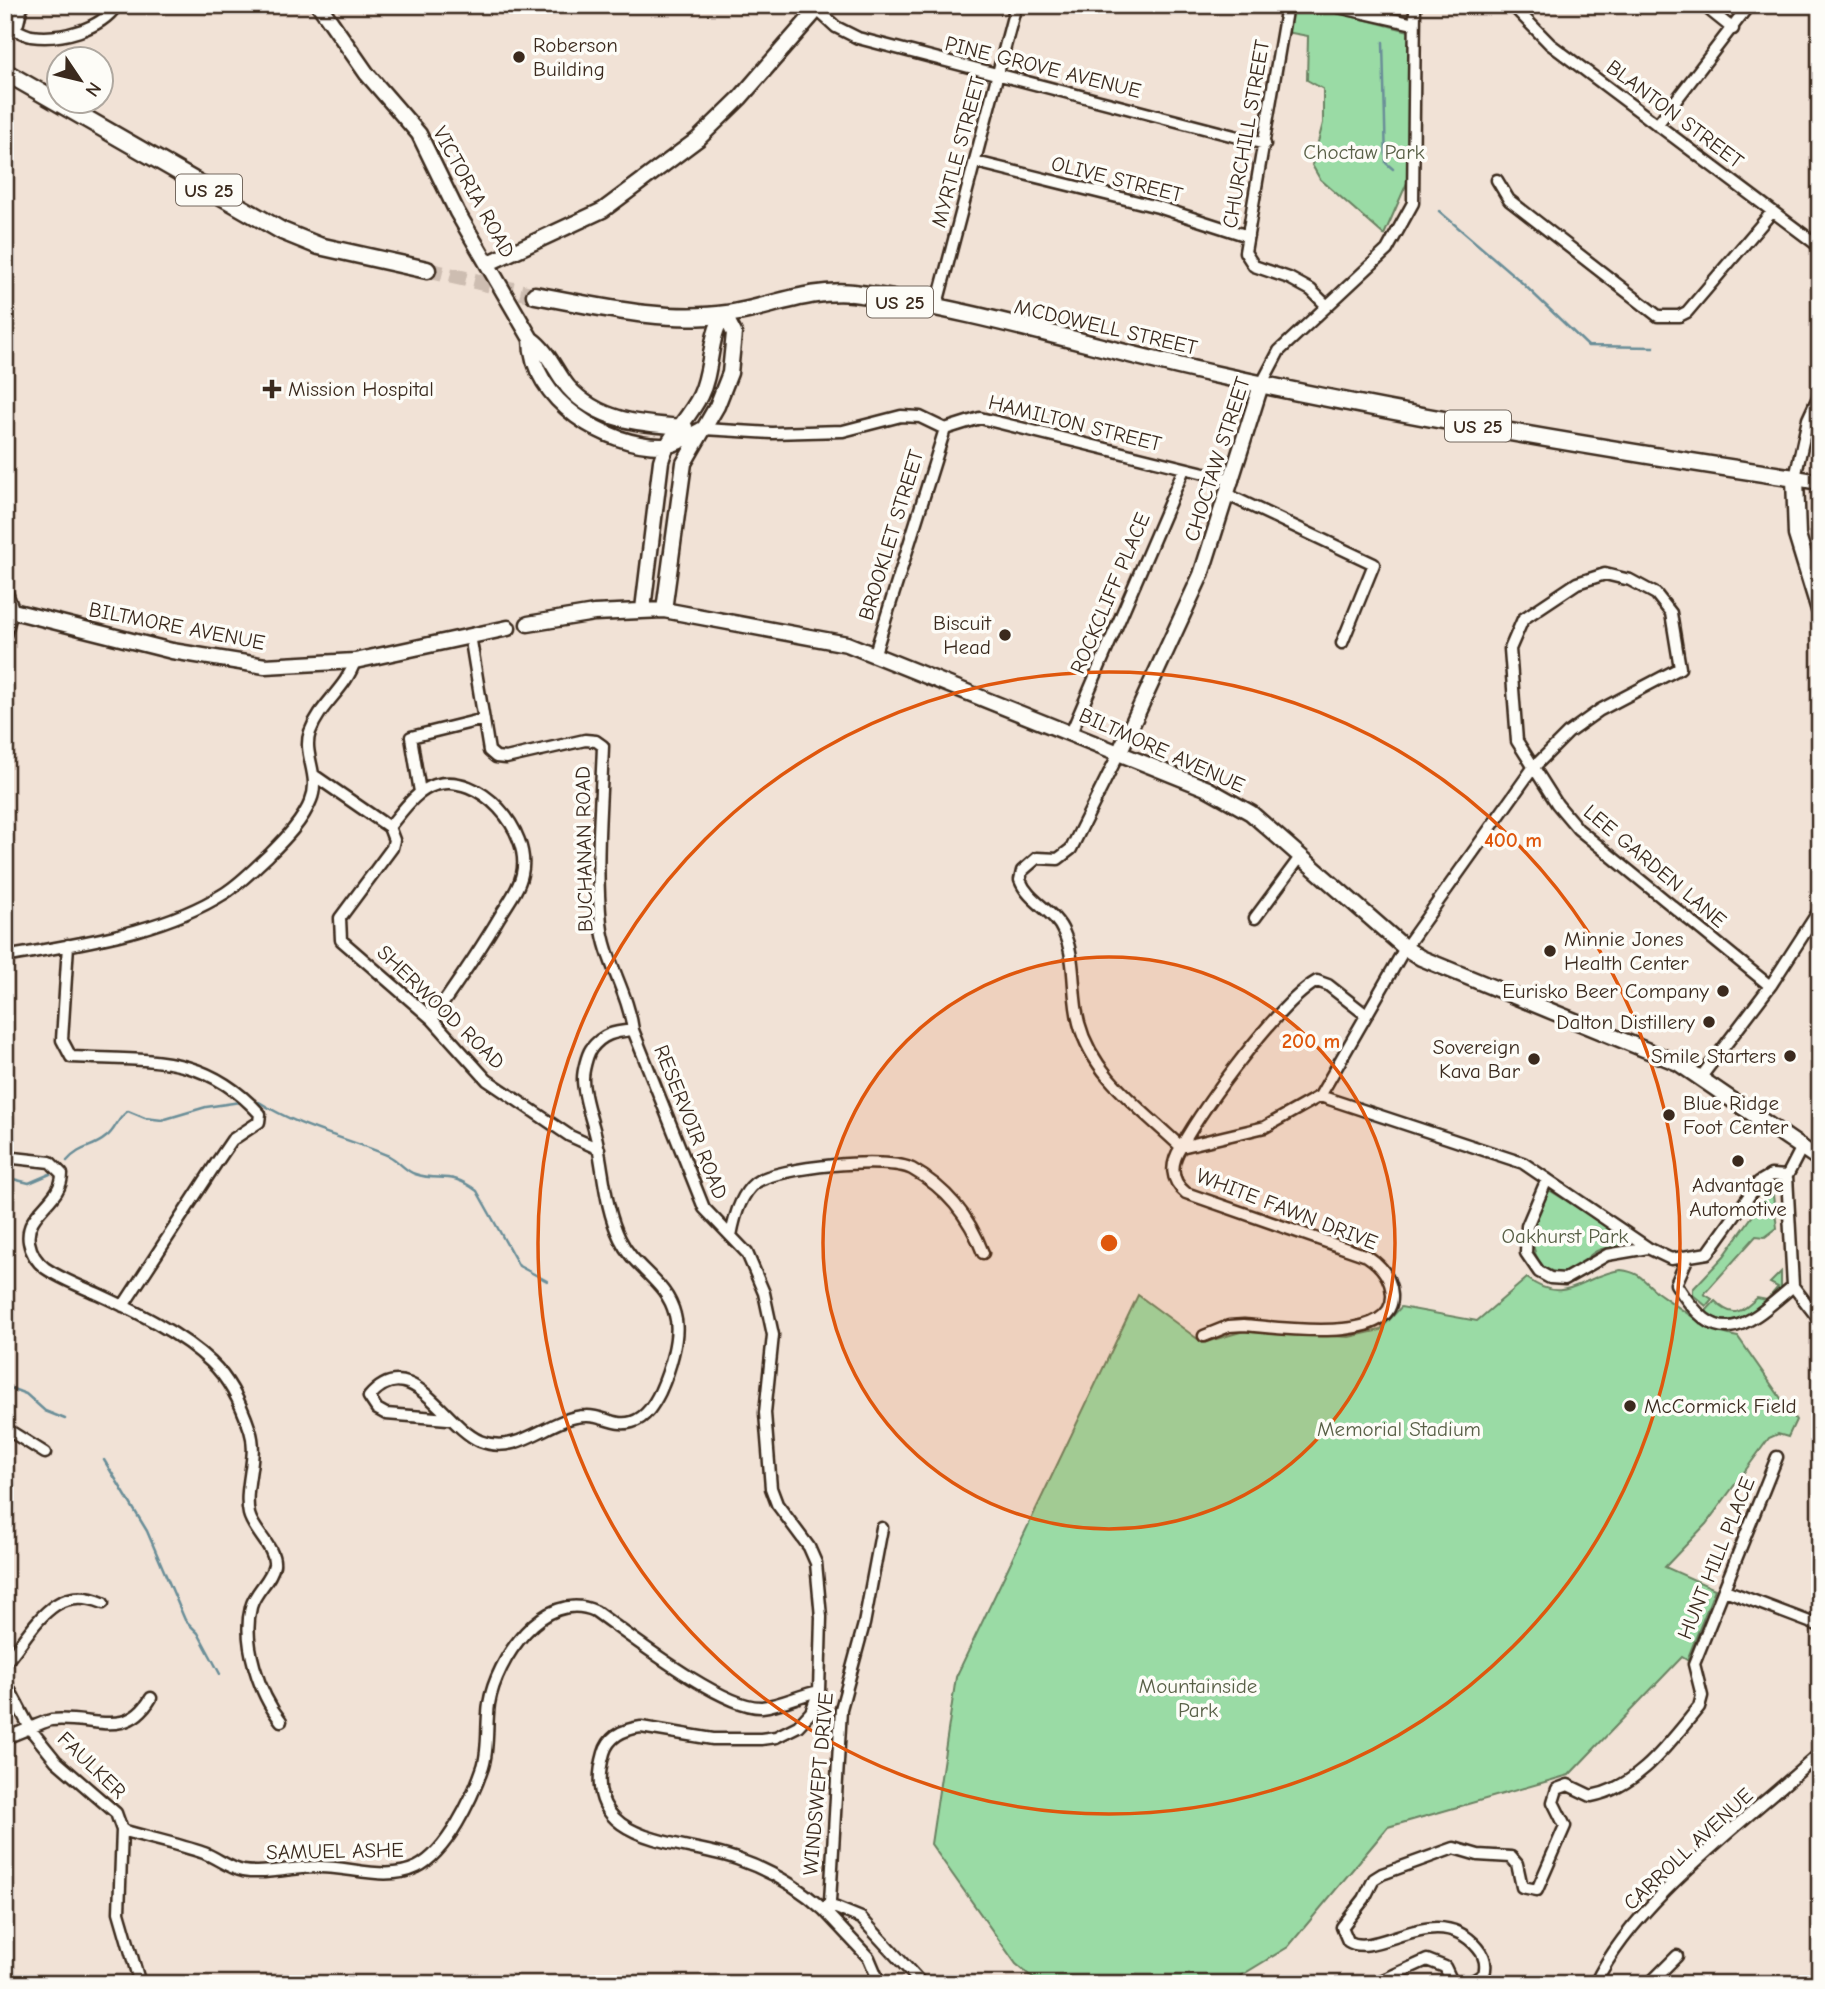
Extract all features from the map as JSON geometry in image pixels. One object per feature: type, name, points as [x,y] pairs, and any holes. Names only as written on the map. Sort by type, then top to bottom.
[{"type":"main road","name":"US 25","points":[[5,72],[282,231],[319,246],[427,270]]},
{"type":"main road","name":"MCDOWELL STREET","points":[[535,295],[661,314],[724,314],[818,294],[850,293],[936,308],[1338,402],[1667,459],[1796,478]]},
{"type":"main road","points":[[1796,478],[1797,535],[1820,610]]},
{"type":"street","points":[[8,26],[30,36],[68,34],[100,23],[117,5]]},
{"type":"street","name":"VICTORIA ROAD","points":[[319,5],[367,74],[419,134],[457,212],[531,339],[542,347],[568,386],[592,406],[621,420],[704,429]]},
{"type":"street","name":"MYRTLE STREET","points":[[936,308],[1016,5]]},
{"type":"street","name":"CHURCHILL STREET","points":[[1287,5],[1245,252],[1254,266],[1289,278],[1311,290],[1327,306]]},
{"type":"street","points":[[1329,5],[1414,24]]},
{"type":"street","name":"CHOCTAW STREET","points":[[1119,753],[1200,578],[1261,385],[1279,351],[1387,250],[1413,203],[1415,5]]},
{"type":"street","name":"BLANTON STREET","points":[[1512,5],[1550,44],[1820,247]]},
{"type":"street","points":[[1703,5],[1733,29]]},
{"type":"street","points":[[1657,125],[1749,5]]},
{"type":"street","points":[[489,263],[603,210],[698,139],[740,99],[817,7]]},
{"type":"street","name":"PINE GROVE AVENUE","points":[[817,7],[835,27],[857,38],[1265,144]]},
{"type":"street","points":[[8,26],[18,23],[22,10]]},
{"type":"street","name":"OLIVE STREET","points":[[976,162],[1158,207],[1248,236]]},
{"type":"street","points":[[1497,180],[1509,200],[1658,316],[1664,317],[1687,312],[1772,212]]},
{"type":"street","points":[[643,608],[661,461],[667,446],[704,387],[712,358],[715,328],[724,314],[734,333],[730,373],[704,429],[684,463],[664,610]]},
{"type":"street","name":"VICTORIA ROAD","points":[[531,339],[531,352],[538,369],[568,410],[598,431],[614,437],[667,446]]},
{"type":"street","points":[[1820,393],[1808,419],[1796,478],[1820,482]]},
{"type":"street","points":[[667,446],[704,429],[772,433],[843,431],[901,416],[920,417],[944,429]]},
{"type":"street","name":"HAMILTON STREET","points":[[944,429],[980,418],[1233,480]]},
{"type":"street","name":"BROOKLET STREET","points":[[875,653],[944,429]]},
{"type":"street","name":"ROCKCLIFF PLACE","points":[[1071,733],[1184,469]]},
{"type":"street","points":[[1228,495],[1374,564],[1342,643]]},
{"type":"street","name":"LEE GARDEN LANE","points":[[1533,768],[1568,733],[1600,709],[1680,668],[1671,612],[1656,594],[1630,580],[1605,574],[1577,583],[1523,620],[1510,649],[1517,741],[1533,768],[1557,804],[1589,840],[1770,986]]},
{"type":"street","points":[[5,593],[9,611],[5,636]]},
{"type":"street","name":"BILTMORE AVENUE","points":[[528,624],[643,608],[831,640],[875,653],[1071,733],[1231,800],[1251,813],[1405,948],[1448,970],[1678,1063],[1820,1160]]},
{"type":"street","name":"BILTMORE AVENUE","points":[[9,611],[229,662],[299,666],[355,661],[508,628]]},
{"type":"street","points":[[420,792],[411,737],[484,719],[470,635]]},
{"type":"street","points":[[5,957],[139,930],[199,907],[232,888],[294,827],[311,800],[315,776],[307,746],[309,736],[322,709],[346,682],[355,661]]},
{"type":"street","name":"BUCHANAN ROAD","points":[[484,719],[489,751],[496,757],[506,758],[585,740],[596,741],[603,746],[599,857],[601,923],[609,962],[630,1006],[633,1030]]},
{"type":"street","points":[[1119,753],[1071,849],[1058,859],[1037,858],[1029,863],[1020,880],[1030,897],[1055,917],[1066,936],[1071,953],[1079,1023],[1098,1066],[1181,1147],[1263,1034],[1305,988],[1317,981],[1328,985],[1365,1014]]},
{"type":"street","points":[[1533,768],[1405,948],[1320,1096],[1523,1163],[1648,1248],[1671,1259],[1708,1253],[1764,1177],[1787,1176]]},
{"type":"street","points":[[315,776],[388,827],[420,792],[449,782],[476,790],[495,805],[506,819],[521,848],[524,864],[517,888],[471,965],[432,1019]]},
{"type":"street","name":"SHERWOOD ROAD","points":[[388,827],[394,839],[392,848],[340,918],[338,933],[344,944],[432,1019],[487,1080],[570,1136],[599,1149]]},
{"type":"street","points":[[1255,918],[1301,856]]},
{"type":"street","points":[[1700,1077],[1770,986],[1820,909]]},
{"type":"street","points":[[68,945],[62,1040],[71,1057],[190,1065],[241,1093],[260,1114],[260,1122],[232,1140],[216,1162],[123,1306]]},
{"type":"street","points":[[448,1419],[386,1414],[377,1409],[369,1397],[379,1385],[398,1381],[422,1389],[448,1419],[481,1442],[509,1443],[531,1438],[552,1426],[586,1416],[614,1423],[634,1422],[650,1410],[661,1389],[676,1335],[676,1317],[662,1285],[633,1260],[620,1239],[608,1207],[599,1149],[583,1079],[590,1051],[605,1034],[633,1030]]},
{"type":"street","name":"RESERVOIR ROAD","points":[[633,1030],[704,1208],[716,1224],[732,1236],[747,1253],[764,1293],[773,1335],[765,1413],[771,1488],[777,1504],[808,1547],[816,1563],[821,1617],[819,1691],[805,1720],[776,1737],[713,1739],[641,1727],[620,1732],[605,1748],[602,1786],[604,1800],[613,1814],[634,1832],[646,1838],[744,1862],[791,1885],[824,1910]]},
{"type":"street","name":"WHITE FAWN DRIVE","points":[[1204,1336],[1229,1326],[1244,1325],[1348,1329],[1375,1324],[1388,1309],[1392,1291],[1380,1265],[1367,1256],[1186,1193],[1178,1186],[1172,1168],[1173,1159],[1181,1147],[1265,1127],[1320,1096]]},
{"type":"street","points":[[1802,1147],[1787,1176],[1793,1286],[1820,1321]]},
{"type":"street","points":[[5,1157],[50,1162],[62,1174],[55,1195],[31,1223],[29,1242],[38,1262],[58,1276],[123,1306],[194,1348],[213,1363],[230,1387],[252,1433],[247,1493],[250,1515],[272,1554],[274,1565],[256,1595],[250,1624],[255,1675],[265,1702],[281,1721]]},
{"type":"street","points":[[732,1236],[734,1218],[755,1184],[775,1175],[861,1161],[890,1162],[910,1168],[960,1208],[972,1224],[983,1253]]},
{"type":"street","points":[[1547,1179],[1527,1226],[1526,1253],[1538,1272],[1550,1278],[1565,1279],[1607,1255],[1648,1248]]},
{"type":"street","points":[[1688,1257],[1676,1284],[1690,1307],[1719,1326],[1738,1328],[1758,1316],[1793,1286]]},
{"type":"street","points":[[5,1428],[44,1452]]},
{"type":"street","name":"HUNT HILL PLACE","points":[[1468,1984],[1484,1974],[1486,1963],[1477,1947],[1455,1933],[1442,1928],[1415,1930],[1360,1946],[1348,1941],[1342,1927],[1377,1877],[1454,1848],[1485,1856],[1511,1857],[1517,1864],[1522,1887],[1537,1890],[1565,1826],[1553,1802],[1554,1793],[1568,1785],[1587,1796],[1598,1795],[1634,1778],[1699,1707],[1702,1696],[1694,1664],[1777,1457]]},
{"type":"street","name":"WINDSWEPT DRIVE","points":[[824,1910],[830,1902],[841,1709],[864,1624],[882,1528]]},
{"type":"street","points":[[1725,1590],[1820,1626]]},
{"type":"street","points":[[5,1663],[58,1602],[87,1597],[103,1603]]},
{"type":"street","name":"SAMUEL ASHE","points":[[122,1830],[205,1854],[247,1872],[320,1867],[381,1873],[414,1869],[426,1862],[448,1840],[484,1764],[489,1703],[500,1670],[510,1653],[539,1621],[562,1607],[579,1606],[595,1611],[683,1674],[746,1705],[772,1705],[819,1691]]},
{"type":"street","name":"FAULKER","points":[[5,1681],[31,1730],[56,1761],[116,1813],[122,1830]]},
{"type":"street","points":[[5,1738],[51,1720],[122,1723],[138,1715],[151,1698]]},
{"type":"street","name":"CARROLL AVENUE","points":[[1595,1984],[1616,1947],[1643,1913],[1820,1753]]},
{"type":"street","points":[[122,1830],[119,1912],[140,1984]]},
{"type":"street","points":[[880,1984],[869,1958],[824,1910],[834,1907],[861,1918],[922,1984]]},
{"type":"street","points":[[1649,1984],[1677,1956]]},
{"type":"street","points":[[1374,1984],[1415,1962],[1427,1960],[1445,1967],[1453,1984]]},
{"type":"green space","name":"Choctaw Park","points":[[1291,5],[1308,5],[1409,31],[1410,176],[1384,235],[1320,179],[1312,165],[1323,123],[1323,89],[1307,80],[1308,36],[1286,32]]},
{"type":"green space","points":[[1769,1183],[1775,1188],[1773,1195],[1777,1228],[1765,1237],[1756,1236],[1704,1294],[1712,1299],[1706,1306],[1693,1295],[1693,1289],[1724,1256],[1768,1194],[1763,1189]]},
{"type":"green space","name":"Oakhurst Park","points":[[1549,1190],[1630,1240],[1631,1244],[1599,1250],[1568,1272],[1558,1273],[1543,1266],[1537,1258],[1533,1239],[1540,1208]]},
{"type":"green space","name":"Mountainside Park","points":[[1621,1270],[1637,1275],[1685,1312],[1707,1325],[1738,1337],[1796,1420],[1788,1437],[1778,1434],[1769,1438],[1706,1524],[1665,1567],[1715,1589],[1687,1660],[1682,1657],[1569,1775],[1388,1827],[1288,1947],[1227,1984],[1040,1984],[1016,1964],[931,1844],[956,1677],[1138,1295],[1203,1343],[1244,1331],[1349,1337],[1380,1330],[1401,1307],[1477,1321],[1527,1278],[1540,1286],[1564,1290]]},
{"type":"green space","points":[[1781,1272],[1781,1290],[1755,1311],[1725,1320],[1705,1312],[1715,1301],[1721,1307],[1736,1312],[1757,1298],[1767,1300],[1778,1287],[1770,1283]]},
{"type":"waterway","points":[[1383,42],[1386,163],[1393,169]]},
{"type":"waterway","points":[[1439,211],[1518,279],[1588,346],[1654,347]]},
{"type":"waterway","points":[[67,1161],[77,1152],[106,1137],[128,1111],[145,1118],[162,1120],[206,1107],[240,1102]]},
{"type":"waterway","points":[[259,1102],[308,1126],[389,1156],[415,1174],[451,1178],[467,1184],[477,1191],[519,1266],[547,1281]]},
{"type":"waterway","points":[[5,1177],[29,1183],[50,1174]]},
{"type":"waterway","points":[[5,1386],[26,1394],[45,1411],[65,1419]]},
{"type":"waterway","points":[[104,1460],[147,1531],[185,1620],[198,1633],[220,1674]]},
{"type":"tunnel","points":[[427,270],[535,295]]},
{"type":"place","name":"Roberson Building","points":[[519,57]]},
{"type":"place","name":"Mission Hospital","points":[[272,389]]},
{"type":"place","name":"Biscuit Head","points":[[1005,635]]},
{"type":"place","name":"Minnie Jones Health Center","points":[[1550,951]]},
{"type":"place","name":"Eurisko Beer Company","points":[[1723,991]]},
{"type":"place","name":"Dalton Distillery","points":[[1709,1022]]},
{"type":"place","name":"Smile Starters","points":[[1790,1056]]},
{"type":"place","name":"Sovereign Kava Bar","points":[[1534,1059]]},
{"type":"place","name":"Blue Ridge Foot Center","points":[[1669,1115]]},
{"type":"place","name":"Advantage Automotive","points":[[1738,1161]]},
{"type":"place","name":"McCormick Field","points":[[1630,1406]]},
{"type":"park label","name":"Memorial Stadium","points":[[1399,1429]]}]
